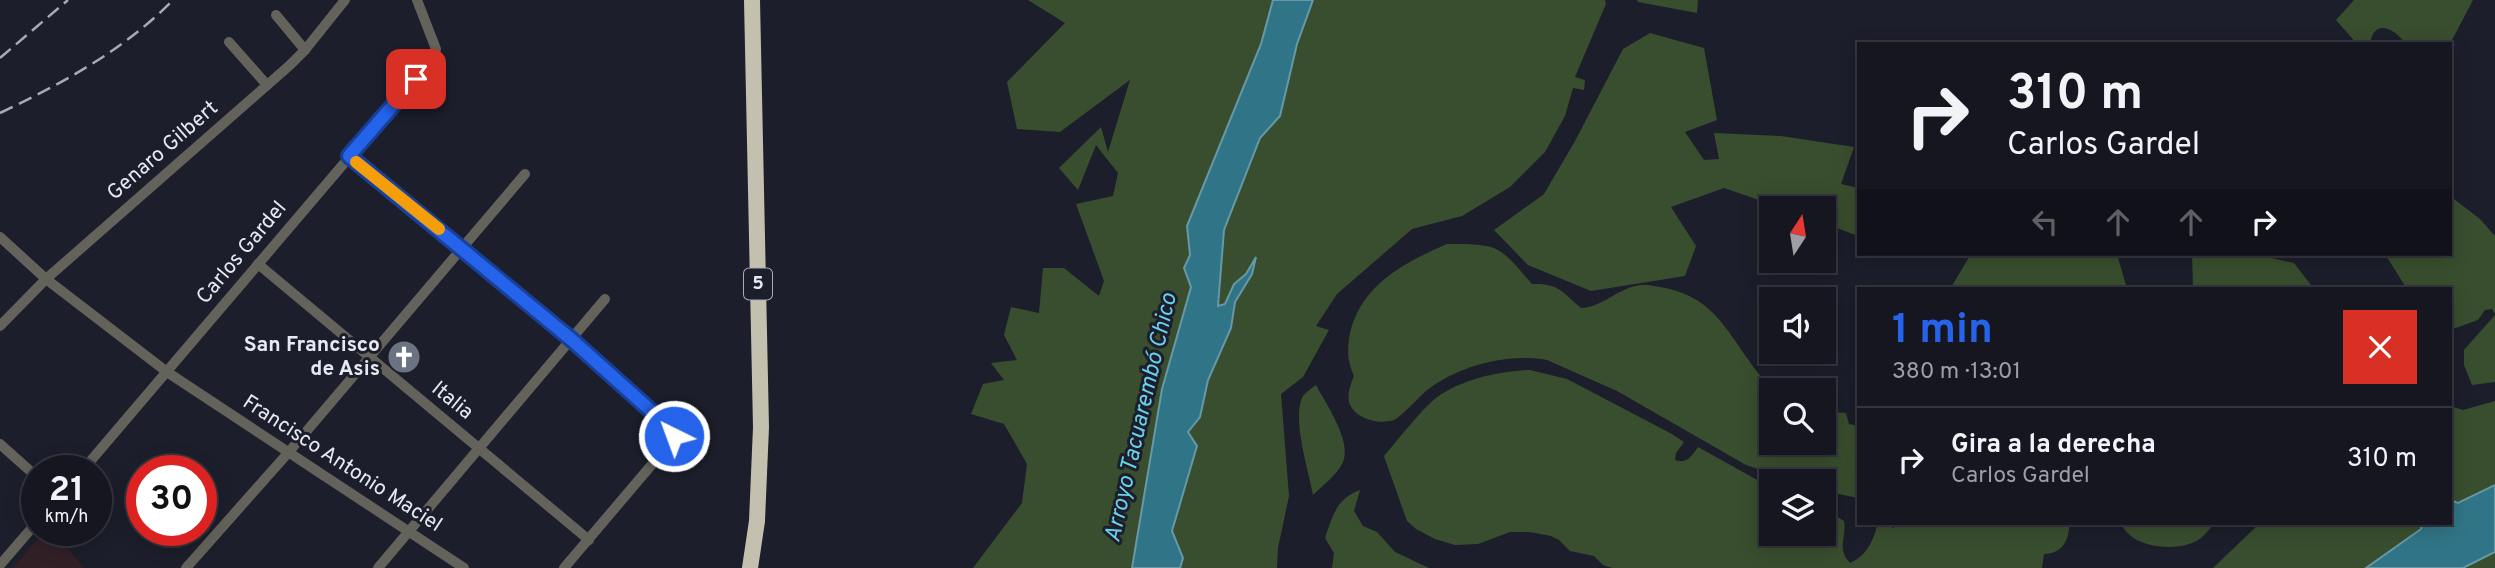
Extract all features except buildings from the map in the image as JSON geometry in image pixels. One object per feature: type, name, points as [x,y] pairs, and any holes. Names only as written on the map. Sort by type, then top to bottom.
[{"type":"highway","name":"5","points":[[750,568],[757,521],[761,427],[752,0]]},
{"type":"street","name":"Genaro Gilbert","points":[[0,326],[47,279],[306,50],[345,0]]},
{"type":"street","name":"Carlos Gardel","points":[[96,455],[432,60],[436,48],[417,0]]},
{"type":"street","points":[[276,15],[306,50]]},
{"type":"street","points":[[229,42],[267,85]]},
{"type":"street","points":[[349,156],[572,340],[669,427],[674,436],[564,568]]},
{"type":"street","points":[[186,568],[288,453],[525,174]]},
{"type":"street","name":"Francisco Antonio Maciel","points":[[0,237],[47,279],[167,372],[464,568]]},
{"type":"street","name":"Italia","points":[[258,264],[589,540]]},
{"type":"street","points":[[379,568],[605,299]]},
{"type":"street","points":[[0,444],[21,463]]},
{"type":"street","points":[[0,565],[21,541]]},
{"type":"shaded area","points":[[32,546],[66,546],[84,568],[13,568]]},
{"type":"green space","points":[[1028,0],[1273,0],[1261,44],[1187,226],[1190,255],[1184,268],[1191,287],[1162,389],[1132,568],[973,568],[1022,503],[1027,464],[1004,424],[971,414],[983,384],[1004,380],[991,363],[1017,360],[1004,335],[1011,307],[1039,313],[1043,268],[1064,268],[1099,296],[1104,281],[1076,204],[1113,196],[1118,173],[1096,145],[1078,190],[1059,168],[1101,127],[1108,152],[1130,80],[1060,132],[1017,129],[1007,82],[1065,23]]},
{"type":"green space","points":[[1313,0],[1605,0],[1606,4],[1575,77],[1585,80],[1584,90],[1573,88],[1565,116],[1545,152],[1510,187],[1462,216],[1412,229],[1337,294],[1316,326],[1329,330],[1303,377],[1281,394],[1289,496],[1278,548],[1277,568],[1180,568],[1183,558],[1172,531],[1197,446],[1188,432],[1200,417],[1208,380],[1231,328],[1235,302],[1252,274],[1254,260],[1246,274],[1234,284],[1225,304],[1218,307],[1224,230],[1260,138],[1280,116],[1297,44]]},
{"type":"green space","points":[[1637,0],[1698,0],[1697,13],[1638,2]]},
{"type":"green space","points":[[2354,0],[2473,0],[2451,42],[2404,42],[2391,30],[2380,28],[2372,36],[2370,42],[2355,42],[2336,20]]},
{"type":"green space","points":[[1650,33],[1704,48],[1717,120],[1685,132],[1704,160],[1719,159],[1714,133],[1781,136],[1854,147],[1841,184],[1857,188],[1857,236],[1836,228],[1836,196],[1759,196],[1759,200],[1724,188],[1671,207],[1696,246],[1685,276],[1591,291],[1528,265],[1494,230],[1544,194],[1623,49]]},
{"type":"green space","points":[[2452,198],[2480,219],[2495,236],[2495,314],[2492,309],[2485,310],[2478,320],[2452,329],[2452,287],[2406,287],[2386,256],[2452,256]]},
{"type":"green space","points":[[1447,244],[1488,246],[1504,254],[1532,284],[1554,287],[1581,308],[1598,304],[1638,285],[1667,288],[1697,300],[1719,319],[1762,378],[1759,378],[1759,455],[1836,455],[1836,412],[1846,413],[1849,424],[1857,426],[1857,498],[1836,493],[1836,469],[1759,469],[1746,465],[1617,391],[1547,360],[1516,358],[1484,363],[1439,382],[1394,420],[1374,421],[1361,416],[1349,402],[1354,376],[1349,360],[1350,333],[1364,301],[1374,288],[1401,267]]},
{"type":"green space","points":[[1970,256],[2118,256],[2126,287],[1951,287]]},
{"type":"green space","points":[[2192,256],[2262,256],[2294,263],[2312,287],[2193,287]]},
{"type":"green space","points":[[2495,315],[2495,382],[2472,385],[2464,365],[2464,350]]},
{"type":"green space","points":[[1530,370],[1567,379],[1684,442],[1676,453],[1675,460],[1686,460],[1698,447],[1759,481],[1759,546],[1836,546],[1836,516],[1844,521],[1843,548],[1850,563],[1868,548],[1877,526],[1882,525],[1893,528],[1898,525],[2069,525],[2068,535],[2060,549],[2044,554],[2042,568],[1612,568],[1603,565],[1594,556],[1570,551],[1551,536],[1530,532],[1510,532],[1478,544],[1455,545],[1435,539],[1407,521],[1384,456],[1436,398],[1446,391],[1481,377]]},
{"type":"green space","points":[[1316,385],[1337,423],[1345,453],[1337,471],[1313,495],[1299,417],[1303,396]]},
{"type":"green space","points":[[2495,401],[2495,485],[2458,503],[2452,501],[2452,407],[2463,410]]},
{"type":"green space","points":[[1360,490],[1354,511],[1363,526],[1377,532],[1395,552],[1429,568],[1332,568],[1334,553],[1325,538],[1330,522],[1340,503]]},
{"type":"green space","points":[[2122,525],[2212,525],[2197,541],[2170,547],[2141,542]]},
{"type":"green space","points":[[2258,525],[2422,525],[2366,568],[2213,568]]},
{"type":"green space","points":[[2495,552],[2495,568],[2463,568]]},
{"type":"water","points":[[1273,0],[1313,0],[1297,44],[1280,116],[1260,138],[1224,230],[1218,306],[1225,304],[1234,284],[1246,274],[1256,257],[1252,274],[1235,302],[1231,328],[1208,380],[1200,417],[1188,432],[1197,446],[1172,531],[1183,558],[1180,568],[1132,568],[1162,389],[1191,287],[1184,268],[1190,255],[1187,226],[1261,44]]},
{"type":"water","points":[[2495,485],[2495,552],[2463,568],[2366,568],[2421,529],[2422,525],[2452,525],[2452,501],[2458,503]]},
{"type":"railway","points":[[0,58],[68,0]]},
{"type":"railway","points":[[0,113],[92,64],[134,35],[173,0]]},
{"type":"slow traffic","points":[[356,162],[439,229]]},
{"type":"place","name":"San Francisco de Asis","points":[[404,357]]},
{"type":"route","points":[[416,79],[349,156],[572,340],[669,427],[674,436]]},
{"type":"water label","name":"Arroyo Tacuarembó Chico","points":[[1142,418]]}]
